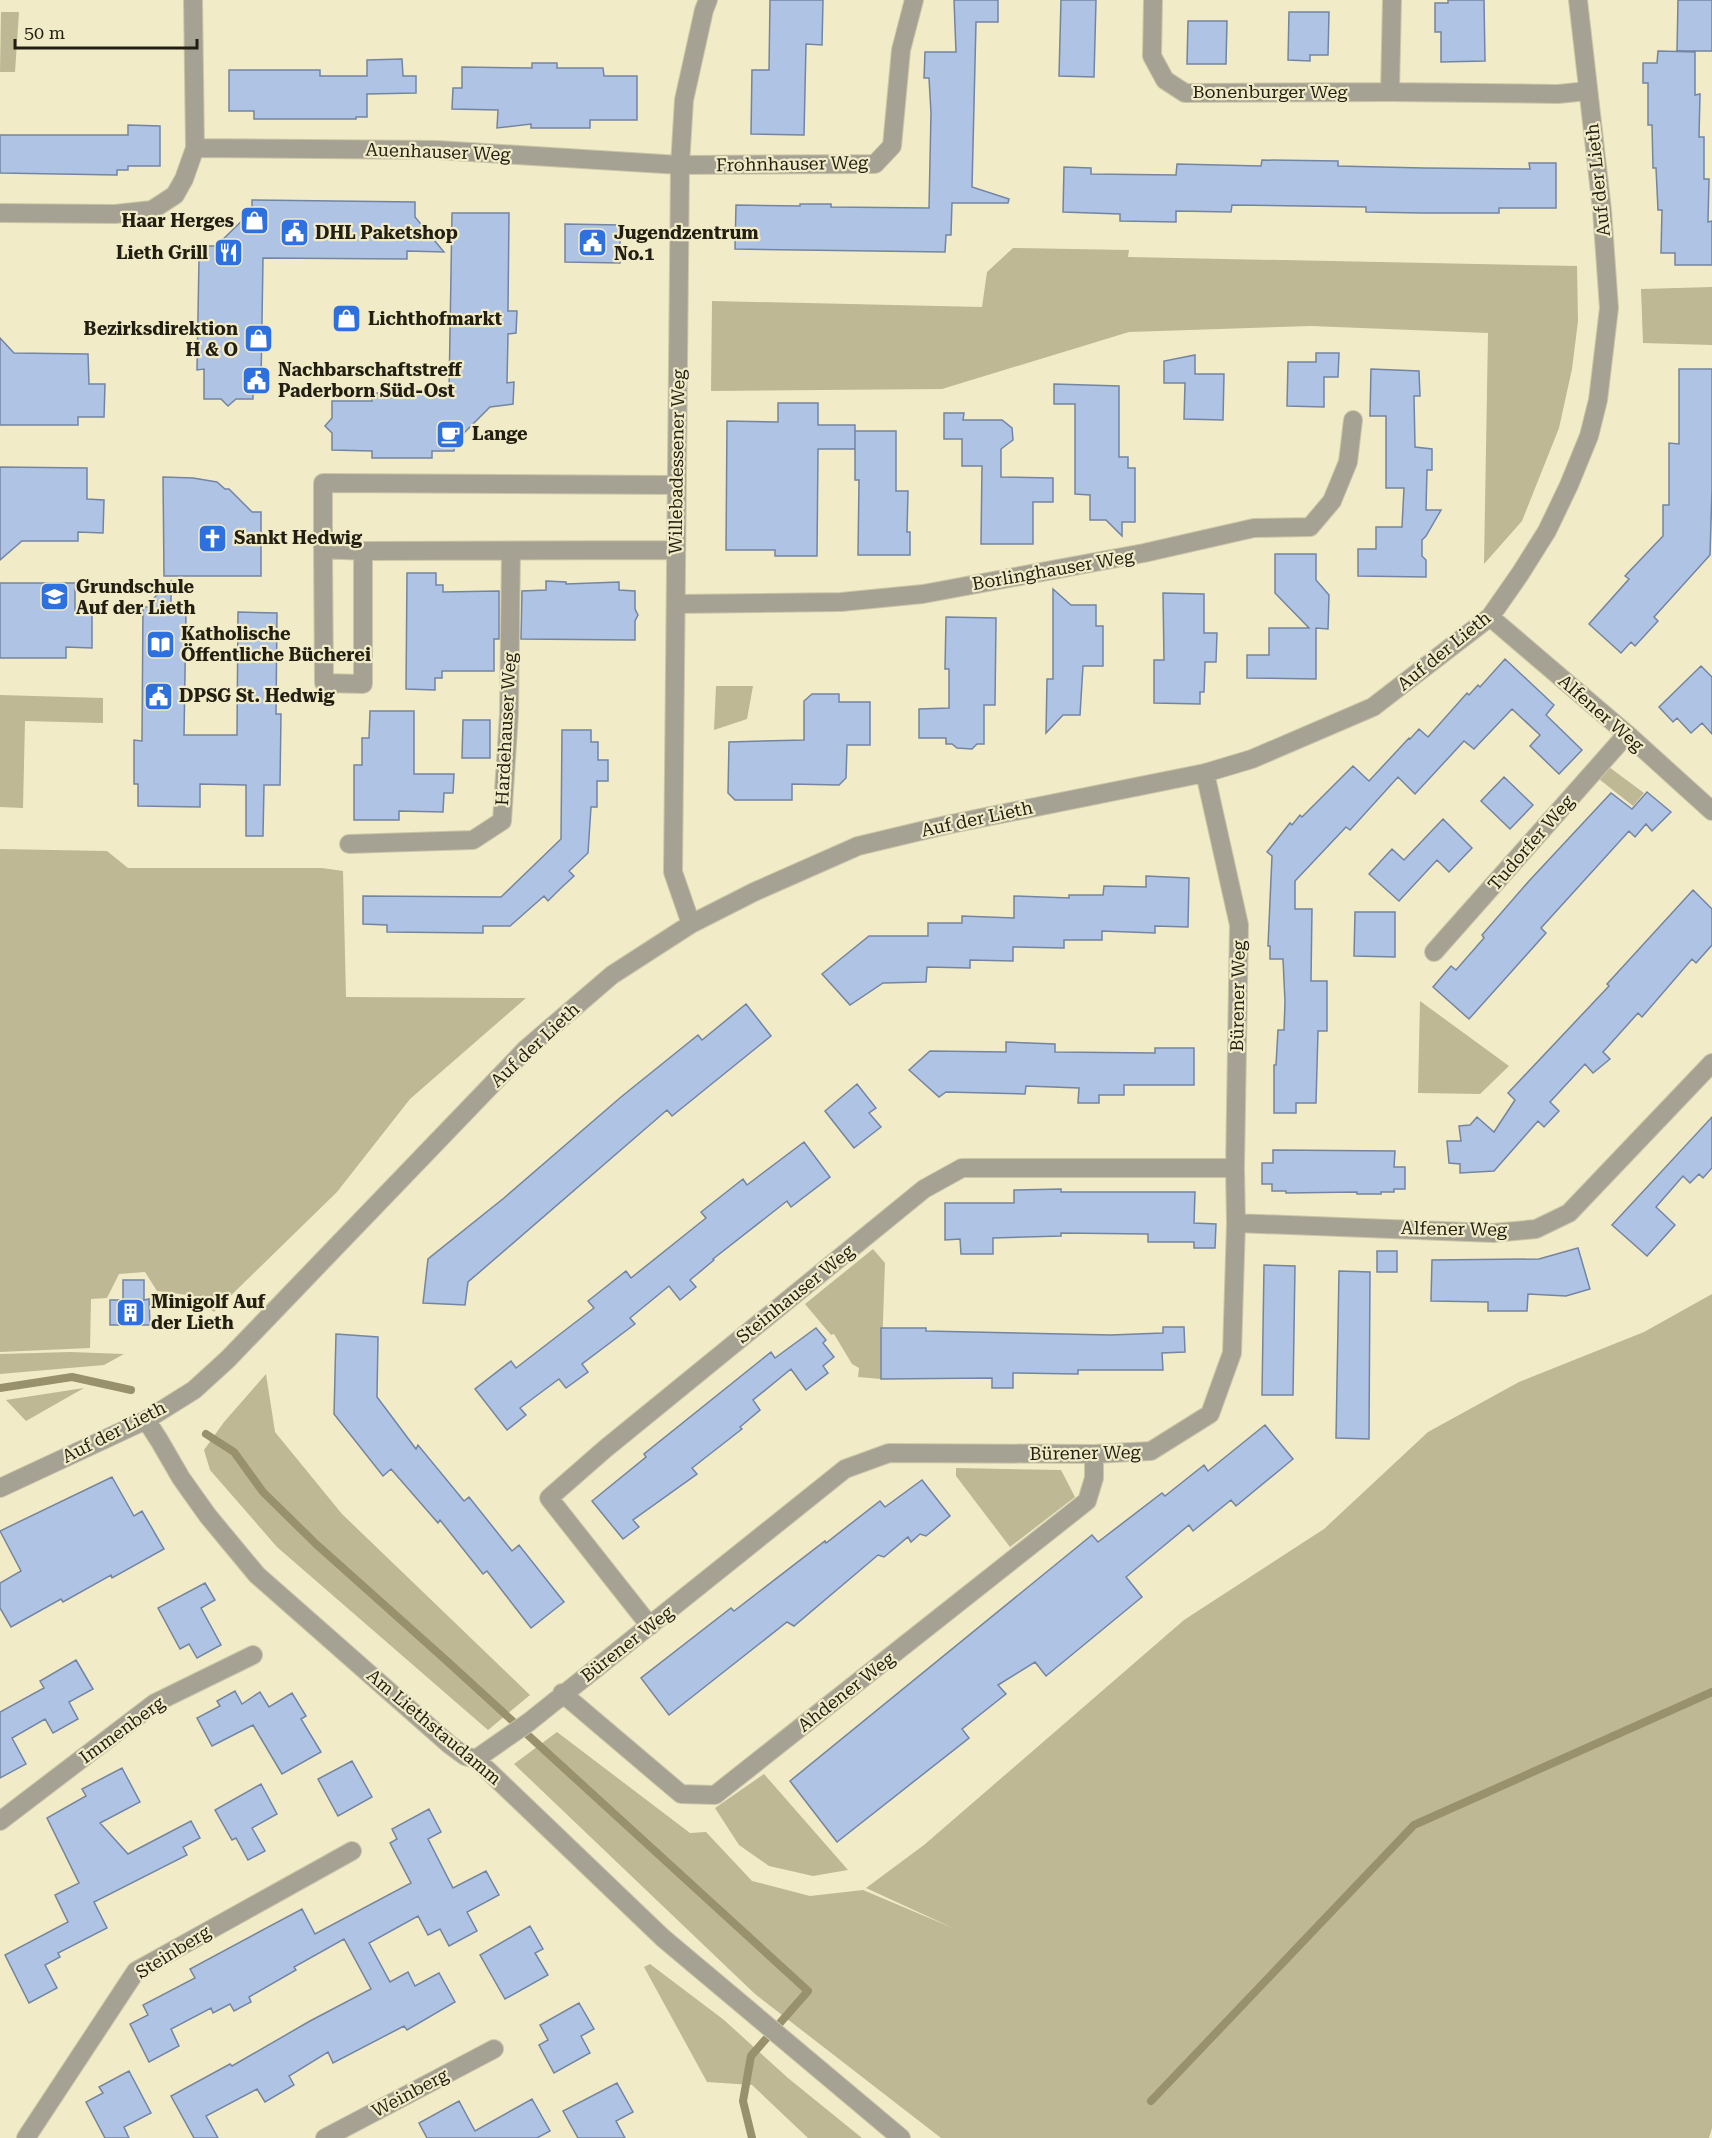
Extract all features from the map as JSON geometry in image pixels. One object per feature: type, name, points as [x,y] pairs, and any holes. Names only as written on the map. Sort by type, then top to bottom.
[{"type":"street","points":[[0,213],[115,214],[152,210],[175,195],[184,179],[195,148],[193,0]]},
{"type":"street","name":"Willebadessener Weg","points":[[692,924],[673,872],[680,165],[684,100],[708,0]]},
{"type":"street","name":"Frohnhauser Weg","points":[[680,165],[875,164],[892,146],[901,50],[914,0]]},
{"type":"street","name":"Bonenburger Weg","points":[[1153,0],[1152,56],[1165,80],[1185,93],[1558,94],[1588,91]]},
{"type":"street","points":[[1390,92],[1392,0]]},
{"type":"street","name":"Auf der Lieth","points":[[0,1488],[146,1420],[194,1390],[228,1359],[527,1048],[612,975],[692,924],[754,892],[858,846],[956,822],[1205,773],[1252,759],[1373,707],[1490,616],[1547,531],[1589,436],[1598,400],[1609,308],[1602,210],[1578,0]]},
{"type":"street","name":"Auenhauser Weg","points":[[195,148],[437,150],[680,165]]},
{"type":"street","name":"Borlinghauser Weg","points":[[676,604],[841,602],[923,594],[1144,553],[1254,528],[1310,527],[1332,501],[1348,462],[1353,420]]},
{"type":"street","points":[[363,551],[363,684],[324,683],[323,483],[676,485]]},
{"type":"street","points":[[323,549],[363,551],[675,550]]},
{"type":"street","name":"Hardehauser Weg","points":[[349,844],[473,840],[502,821],[509,714],[512,550]]},
{"type":"street","name":"Alfener Weg","points":[[1490,616],[1712,810]]},
{"type":"street","name":"Tudorfer Weg","points":[[1434,952],[1627,734]]},
{"type":"street","name":"Bürener Weg","points":[[476,1760],[511,1737],[845,1469],[889,1453],[1094,1454],[1151,1451],[1210,1414],[1232,1353],[1236,1223],[1239,926],[1205,773]]},
{"type":"street","name":"Alfener Weg","points":[[1236,1223],[1493,1233],[1536,1229],[1569,1213],[1712,1063]]},
{"type":"street","name":"Steinhauser Weg","points":[[650,1626],[549,1498],[605,1449],[924,1189],[962,1168],[1235,1168]]},
{"type":"street","name":"Am Liethstaudamm","points":[[146,1420],[201,1506],[257,1575],[450,1745],[465,1756],[476,1760],[663,1938],[901,2138]]},
{"type":"street","name":"Ahdener Weg","points":[[562,1694],[681,1794],[715,1795],[1087,1501],[1094,1478],[1094,1454]]},
{"type":"street","name":"Immenberg","points":[[0,1821],[155,1703],[253,1655]]},
{"type":"street","name":"Steinberg","points":[[35,2135],[136,1971],[352,1851]]},
{"type":"street","name":"Weinberg","points":[[325,2138],[494,2049]]},
{"type":"shaded area","points":[[1,12],[19,12],[15,72],[0,72]]},
{"type":"shaded area","points":[[1013,248],[1129,250],[1128,257],[1577,266],[1578,321],[1572,369],[1559,428],[1522,521],[1484,564],[1488,333],[1311,326],[1129,332],[942,389],[711,391],[712,301],[982,307],[987,272]]},
{"type":"shaded area","points":[[1712,287],[1712,345],[1643,343],[1641,289]]},
{"type":"shaded area","points":[[716,686],[753,686],[747,719],[714,730]]},
{"type":"shaded area","points":[[0,695],[103,698],[103,723],[25,721],[23,808],[0,807]]},
{"type":"shaded area","points":[[1609,767],[1644,793],[1633,806],[1599,779]]},
{"type":"shaded area","points":[[0,849],[107,851],[128,868],[322,868],[343,871],[346,997],[526,998],[410,1099],[337,1192],[214,1312],[195,1296],[157,1291],[145,1272],[119,1274],[107,1298],[91,1299],[90,1348],[0,1352]]},
{"type":"shaded area","points":[[1420,1001],[1509,1066],[1480,1094],[1418,1093]]},
{"type":"shaded area","points":[[873,1249],[885,1263],[881,1379],[858,1377],[859,1368],[852,1364],[834,1334],[831,1335],[805,1304]]},
{"type":"shaded area","points":[[1712,1294],[1712,2128],[1709,2138],[941,2138],[755,1994],[514,1764],[557,1732],[690,1833],[706,1832],[752,1881],[810,1896],[863,1890],[953,1928],[866,1888],[924,1845],[1184,1620],[1324,1529],[1428,1432],[1519,1382],[1644,1332]]},
{"type":"shaded area","points":[[70,1352],[124,1354],[104,1365],[0,1374],[0,1354]]},
{"type":"shaded area","points":[[266,1374],[275,1432],[342,1514],[530,1695],[488,1730],[277,1547],[210,1470],[204,1450],[224,1422]]},
{"type":"shaded area","points":[[84,1388],[26,1421],[6,1400]]},
{"type":"shaded area","points":[[956,1468],[1061,1470],[1075,1497],[1010,1547],[956,1476]]},
{"type":"shaded area","points":[[764,1774],[848,1870],[813,1876],[769,1866],[739,1845],[715,1808]]},
{"type":"shaded area","points":[[650,1964],[724,2020],[788,2078],[862,2138],[808,2138],[752,2085],[707,2082],[644,1967]]},
{"type":"building","points":[[770,0],[823,0],[822,45],[806,44],[804,135],[751,134],[752,70],[769,70]]},
{"type":"building","points":[[954,0],[998,0],[998,22],[976,22],[972,187],[1009,199],[1008,203],[952,203],[951,235],[946,235],[945,252],[735,249],[736,205],[831,204],[831,207],[929,208],[931,113],[929,78],[924,78],[925,52],[956,52]]},
{"type":"building","points":[[1061,0],[1096,0],[1094,77],[1059,76]]},
{"type":"building","points":[[1448,0],[1484,0],[1485,61],[1441,62],[1441,32],[1435,32],[1435,3],[1448,3]]},
{"type":"building","points":[[1678,0],[1712,0],[1712,51],[1677,51]]},
{"type":"building","points":[[1289,12],[1329,12],[1328,55],[1310,55],[1310,61],[1288,60]]},
{"type":"building","points":[[1188,21],[1227,21],[1226,64],[1187,64]]},
{"type":"building","points":[[1658,51],[1695,52],[1695,95],[1700,94],[1699,137],[1704,137],[1704,179],[1709,179],[1708,222],[1712,221],[1712,265],[1675,265],[1675,253],[1661,253],[1662,210],[1658,210],[1656,168],[1653,168],[1652,125],[1648,125],[1648,83],[1643,83],[1643,63],[1657,63]]},
{"type":"building","points":[[402,59],[403,76],[416,76],[416,93],[367,94],[367,117],[356,117],[356,119],[254,119],[254,111],[229,111],[229,70],[320,70],[320,76],[367,76],[367,60]]},
{"type":"building","points":[[532,63],[557,63],[557,68],[603,68],[604,76],[637,76],[637,120],[590,120],[590,128],[531,128],[531,124],[497,128],[498,110],[452,109],[453,88],[462,88],[462,67],[532,68]]},
{"type":"building","points":[[128,125],[160,126],[160,166],[128,166],[128,170],[117,170],[117,175],[0,173],[0,135],[128,135]]},
{"type":"building","points":[[1262,160],[1338,161],[1338,166],[1423,168],[1530,169],[1529,163],[1556,163],[1556,208],[1499,208],[1499,213],[1422,213],[1366,212],[1366,207],[1232,205],[1231,212],[1176,211],[1176,222],[1120,221],[1120,214],[1063,212],[1064,167],[1091,168],[1091,174],[1176,175],[1177,164],[1261,166]]},
{"type":"building","points":[[252,200],[415,202],[415,217],[444,252],[407,251],[407,259],[263,258],[261,384],[253,384],[253,399],[236,399],[228,406],[221,399],[204,399],[204,369],[197,370],[199,260],[205,260],[205,246],[216,246],[252,211]]},
{"type":"building","points":[[452,213],[509,213],[508,311],[517,311],[516,333],[508,334],[507,383],[514,382],[513,404],[490,407],[455,442],[454,451],[432,451],[432,458],[372,458],[372,451],[332,450],[332,433],[325,426],[332,418],[332,401],[372,401],[372,393],[449,393]]},
{"type":"building","name":"Jugendzentrum No.1","points":[[565,224],[620,225],[620,263],[565,262]]},
{"type":"building","points":[[0,338],[14,353],[88,354],[89,384],[105,384],[104,417],[78,417],[78,425],[0,425]]},
{"type":"building","points":[[1316,353],[1339,353],[1338,377],[1324,377],[1324,407],[1287,406],[1288,362],[1316,362]]},
{"type":"building","points":[[1195,355],[1195,374],[1224,374],[1223,420],[1184,419],[1185,383],[1164,383],[1164,361]]},
{"type":"building","points":[[1371,369],[1419,371],[1420,396],[1414,396],[1415,447],[1432,449],[1432,470],[1427,470],[1426,510],[1441,510],[1422,540],[1422,556],[1426,560],[1426,577],[1358,576],[1358,549],[1376,549],[1376,527],[1402,527],[1404,488],[1386,488],[1386,416],[1370,416]]},
{"type":"building","points":[[1679,369],[1712,369],[1710,555],[1654,617],[1658,621],[1635,646],[1631,642],[1621,653],[1589,624],[1629,579],[1625,576],[1663,536],[1663,505],[1669,505],[1669,443],[1679,444]]},
{"type":"building","points":[[1054,384],[1119,386],[1119,457],[1128,457],[1128,468],[1135,468],[1135,522],[1122,522],[1122,536],[1106,520],[1090,520],[1090,495],[1075,494],[1075,404],[1054,404]]},
{"type":"building","points":[[778,403],[818,403],[818,425],[855,425],[855,449],[818,449],[817,556],[775,556],[775,550],[726,550],[727,421],[778,422]]},
{"type":"building","points":[[944,413],[964,413],[963,420],[1002,420],[1012,428],[1013,440],[1001,449],[1001,477],[1053,478],[1053,502],[1033,502],[1033,544],[981,544],[982,466],[962,466],[962,439],[944,439]]},
{"type":"building","points":[[855,431],[896,431],[896,491],[908,491],[907,532],[910,532],[910,555],[858,555],[859,480],[855,480]]},
{"type":"building","points":[[0,467],[87,468],[87,499],[104,500],[103,533],[78,532],[78,541],[22,541],[0,560]]},
{"type":"building","name":"Sankt Hedwig","points":[[163,477],[217,482],[225,489],[229,489],[252,512],[261,512],[261,576],[164,576]]},
{"type":"building","points":[[1275,554],[1316,554],[1316,580],[1329,595],[1328,629],[1316,628],[1316,679],[1247,678],[1247,655],[1269,655],[1269,628],[1309,628],[1275,593]]},
{"type":"building","points":[[407,573],[436,573],[436,585],[443,585],[443,592],[499,591],[499,639],[494,639],[494,671],[442,671],[442,678],[435,678],[435,690],[406,689]]},
{"type":"building","points":[[171,581],[171,612],[186,612],[184,735],[237,735],[238,612],[277,613],[276,714],[281,714],[280,785],[264,785],[263,836],[246,836],[246,785],[200,784],[200,807],[138,806],[138,784],[134,784],[134,740],[142,741],[143,607],[150,607],[154,598]]},
{"type":"building","points":[[546,581],[566,582],[566,584],[619,582],[619,590],[635,591],[635,609],[638,615],[635,621],[635,640],[521,639],[522,591],[546,590]]},
{"type":"building","points":[[0,583],[75,583],[75,614],[92,615],[92,648],[66,647],[66,658],[0,658]]},
{"type":"building","points":[[1053,589],[1071,605],[1096,605],[1096,626],[1103,626],[1103,666],[1083,666],[1080,715],[1063,715],[1046,733],[1047,679],[1053,679]]},
{"type":"building","points":[[1163,593],[1204,594],[1204,633],[1217,633],[1216,662],[1205,662],[1204,692],[1200,692],[1200,704],[1154,703],[1154,660],[1164,660]]},
{"type":"building","points":[[946,617],[996,618],[995,705],[984,705],[984,744],[977,744],[972,749],[957,748],[952,744],[946,744],[946,738],[919,738],[919,709],[949,708],[949,669],[945,669]]},
{"type":"building","points":[[1505,659],[1554,705],[1546,715],[1582,750],[1559,774],[1530,746],[1540,735],[1512,709],[1474,749],[1464,741],[1415,794],[1398,777],[1350,830],[1346,827],[1295,881],[1295,909],[1312,909],[1311,981],[1327,981],[1327,1031],[1318,1031],[1316,1103],[1296,1103],[1296,1113],[1274,1113],[1274,1065],[1276,1065],[1278,1030],[1284,1030],[1285,1002],[1283,959],[1270,959],[1270,946],[1268,946],[1272,856],[1267,852],[1290,823],[1292,825],[1300,815],[1302,817],[1353,766],[1369,781],[1419,729],[1428,737],[1467,693],[1469,695],[1478,685],[1480,687]]},
{"type":"building","points":[[1701,666],[1712,677],[1712,734],[1702,723],[1691,733],[1677,718],[1673,722],[1659,707]]},
{"type":"building","points":[[812,694],[839,694],[839,702],[870,702],[870,745],[847,745],[846,778],[839,785],[792,784],[792,800],[735,800],[728,793],[729,742],[804,740],[804,701]]},
{"type":"building","points":[[370,711],[414,711],[414,774],[454,774],[453,793],[444,793],[443,812],[399,811],[399,820],[354,820],[354,765],[362,765],[362,738],[369,738]]},
{"type":"building","points":[[463,720],[490,720],[490,758],[462,758]]},
{"type":"building","points":[[562,730],[591,730],[591,742],[598,742],[598,760],[608,760],[608,781],[597,781],[597,807],[591,807],[588,853],[569,871],[574,876],[548,901],[544,896],[510,926],[483,926],[483,933],[387,932],[387,925],[363,924],[363,896],[501,897],[561,839]]},
{"type":"building","points":[[1504,777],[1533,805],[1510,829],[1481,801]]},
{"type":"building","points":[[1647,792],[1671,812],[1652,831],[1646,824],[1635,837],[1629,831],[1541,928],[1546,933],[1469,1019],[1433,987],[1451,966],[1456,970],[1484,938],[1482,935],[1529,881],[1611,793],[1632,809]]},
{"type":"building","points":[[1443,819],[1472,848],[1449,872],[1437,860],[1399,901],[1369,874],[1392,849],[1404,860]]},
{"type":"building","points":[[1146,876],[1189,878],[1188,927],[1155,926],[1155,933],[1102,931],[1102,940],[1064,940],[1064,948],[1013,947],[1013,961],[970,960],[970,968],[927,967],[926,982],[883,983],[850,1005],[822,974],[869,936],[928,936],[928,923],[962,923],[962,916],[1014,918],[1014,896],[1069,898],[1069,895],[1103,895],[1104,886],[1146,887]]},
{"type":"building","points":[[1693,890],[1712,909],[1712,945],[1696,963],[1692,959],[1642,1017],[1638,1013],[1603,1052],[1610,1059],[1593,1073],[1585,1064],[1550,1102],[1559,1111],[1544,1127],[1538,1121],[1494,1171],[1460,1173],[1460,1164],[1449,1163],[1447,1141],[1461,1141],[1459,1126],[1470,1125],[1477,1117],[1494,1132],[1515,1100],[1508,1093],[1609,986],[1607,984]]},
{"type":"building","points":[[1355,912],[1395,912],[1395,957],[1354,956]]},
{"type":"building","points":[[746,1004],[771,1036],[672,1116],[667,1110],[468,1282],[465,1305],[423,1303],[428,1259],[698,1035],[702,1040]]},
{"type":"building","points":[[1006,1042],[1055,1044],[1055,1052],[1155,1053],[1155,1048],[1194,1048],[1194,1085],[1124,1085],[1124,1095],[1099,1095],[1099,1103],[1078,1103],[1079,1088],[1026,1086],[1025,1094],[946,1092],[939,1097],[909,1070],[930,1051],[1006,1052]]},
{"type":"building","points":[[857,1084],[876,1108],[869,1113],[881,1127],[854,1148],[825,1111]]},
{"type":"building","points":[[1712,1117],[1712,1168],[1703,1178],[1699,1174],[1690,1183],[1683,1176],[1656,1207],[1675,1225],[1647,1256],[1612,1225]]},
{"type":"building","points":[[804,1142],[830,1177],[791,1207],[787,1201],[713,1259],[690,1280],[696,1287],[680,1300],[669,1286],[630,1318],[635,1324],[582,1364],[588,1372],[566,1388],[559,1379],[520,1408],[526,1415],[507,1430],[475,1389],[511,1361],[516,1368],[594,1308],[588,1301],[626,1271],[631,1278],[706,1218],[701,1212],[743,1179],[747,1185]]},
{"type":"building","points":[[1273,1150],[1395,1151],[1394,1167],[1405,1167],[1405,1189],[1394,1189],[1394,1192],[1381,1192],[1381,1194],[1272,1191],[1272,1184],[1262,1184],[1262,1163],[1273,1163]]},
{"type":"building","points":[[1061,1189],[1061,1192],[1195,1192],[1194,1223],[1216,1224],[1215,1248],[1194,1248],[1194,1242],[1148,1242],[1148,1234],[1061,1233],[1061,1236],[993,1238],[993,1254],[961,1254],[960,1239],[945,1240],[945,1203],[1014,1203],[1014,1190]]},
{"type":"building","points":[[1578,1248],[1590,1289],[1566,1296],[1528,1294],[1527,1311],[1488,1311],[1488,1302],[1431,1301],[1432,1260],[1539,1259]]},
{"type":"building","points":[[1377,1251],[1397,1251],[1397,1272],[1377,1272]]},
{"type":"building","points":[[1264,1265],[1295,1266],[1293,1395],[1262,1395]]},
{"type":"building","points":[[1339,1271],[1370,1272],[1369,1439],[1336,1438]]},
{"type":"building","name":"Minigolf Auf der Lieth","points":[[123,1280],[144,1280],[144,1300],[149,1299],[150,1325],[110,1325],[110,1300],[123,1300]]},
{"type":"building","points":[[1163,1327],[1184,1327],[1185,1352],[1162,1353],[1163,1370],[1078,1370],[1078,1374],[1013,1373],[1013,1388],[992,1388],[992,1378],[881,1379],[881,1328],[1111,1335],[1163,1333]]},
{"type":"building","points":[[816,1328],[826,1340],[823,1343],[834,1357],[823,1366],[828,1373],[806,1390],[791,1369],[753,1400],[760,1410],[740,1427],[742,1429],[692,1468],[697,1474],[633,1520],[639,1527],[623,1539],[592,1501],[646,1457],[644,1454],[771,1352],[775,1358]]},
{"type":"building","points":[[336,1334],[378,1337],[377,1397],[416,1449],[418,1445],[464,1501],[469,1497],[512,1551],[519,1545],[564,1602],[531,1628],[487,1571],[483,1574],[440,1520],[438,1523],[391,1469],[383,1476],[334,1414]]},
{"type":"building","points":[[1265,1425],[1293,1459],[1236,1506],[1231,1500],[1193,1531],[1189,1525],[1126,1577],[1142,1597],[1046,1676],[1035,1662],[998,1685],[1006,1694],[962,1729],[969,1738],[837,1842],[790,1781],[1092,1535],[1098,1542],[1162,1493],[1165,1496],[1204,1465],[1208,1471]]},
{"type":"building","points":[[112,1477],[134,1516],[142,1511],[164,1549],[63,1602],[61,1599],[11,1627],[0,1608],[0,1583],[21,1571],[0,1531]]},
{"type":"building","points":[[922,1480],[950,1516],[926,1536],[920,1534],[911,1542],[908,1537],[884,1557],[878,1555],[794,1626],[787,1622],[669,1715],[641,1678],[731,1608],[734,1611],[880,1501],[885,1507]]},
{"type":"building","points":[[205,1583],[215,1600],[201,1608],[221,1645],[197,1658],[189,1644],[180,1649],[158,1608]]},
{"type":"building","points":[[76,1660],[93,1689],[69,1702],[78,1719],[53,1733],[45,1719],[12,1738],[26,1764],[0,1778],[0,1712],[44,1688],[40,1681]]},
{"type":"building","points":[[235,1691],[242,1704],[260,1692],[269,1707],[292,1693],[306,1716],[301,1719],[321,1752],[282,1774],[253,1725],[212,1746],[197,1718],[220,1706],[217,1701]]},
{"type":"building","points":[[352,1761],[372,1797],[338,1816],[318,1779]]},
{"type":"building","points":[[122,1768],[140,1802],[100,1823],[128,1854],[191,1821],[200,1838],[183,1847],[187,1855],[94,1902],[107,1928],[58,1953],[60,1957],[45,1965],[57,1988],[29,2003],[5,1955],[68,1922],[55,1895],[79,1883],[47,1818],[86,1796],[82,1789]]},
{"type":"building","points":[[261,1784],[277,1814],[252,1828],[265,1851],[248,1860],[236,1838],[232,1840],[215,1810]]},
{"type":"building","points":[[429,1809],[441,1832],[428,1839],[453,1888],[486,1871],[499,1895],[467,1912],[477,1931],[449,1946],[440,1929],[428,1935],[418,1916],[369,1943],[390,1982],[408,1972],[415,1986],[439,1973],[455,2002],[407,2030],[404,2026],[333,2063],[328,2052],[289,2076],[294,2085],[265,2102],[257,2089],[206,2116],[218,2138],[194,2138],[171,2096],[230,2064],[232,2066],[371,1989],[344,1939],[294,1967],[296,1970],[249,1997],[251,2002],[234,2011],[230,2004],[213,2013],[211,2008],[171,2029],[179,2046],[149,2062],[130,2024],[148,2015],[143,2005],[195,1978],[190,1969],[302,1909],[315,1934],[411,1883],[390,1843],[397,1839],[392,1829]]},
{"type":"building","points":[[530,1926],[543,1949],[535,1953],[548,1975],[505,1999],[480,1955]]},
{"type":"building","points":[[579,2003],[594,2029],[581,2036],[590,2053],[554,2073],[539,2045],[548,2040],[540,2025]]},
{"type":"building","points":[[129,2071],[151,2113],[124,2127],[129,2138],[105,2138],[86,2102],[103,2093],[99,2087]]},
{"type":"building","points":[[617,2083],[633,2112],[616,2121],[625,2138],[578,2138],[563,2111]]},
{"type":"building","points":[[532,2099],[550,2131],[537,2138],[427,2138],[419,2123],[459,2101],[475,2131]]},
{"type":"waterway","points":[[0,1388],[72,1377],[131,1390]]},
{"type":"waterway","points":[[206,1434],[234,1452],[263,1492],[316,1544],[808,1991],[751,2056],[743,2101],[752,2138]]},
{"type":"waterway","points":[[1151,2101],[1414,1825],[1712,1692]]},
{"type":"place","name":"Haar Herges","points":[[255,221]]},
{"type":"place","name":"DHL Paketshop","points":[[294,233]]},
{"type":"place","name":"Jugendzentrum No.1","points":[[593,243]]},
{"type":"place","name":"Lieth Grill","points":[[229,253]]},
{"type":"place","name":"Lichthofmarkt","points":[[347,319]]},
{"type":"place","name":"Bezirksdirektion H & O","points":[[259,339]]},
{"type":"place","name":"Nachbarschaftstreff Paderborn Süd-Ost","points":[[257,380]]},
{"type":"place","name":"Lange","points":[[451,434]]},
{"type":"place","name":"Sankt Hedwig","points":[[213,538]]},
{"type":"place","name":"Grundschule Auf der Lieth","points":[[55,597]]},
{"type":"place","name":"Katholische Öffentliche Bücherei","points":[[160,644]]},
{"type":"place","name":"DPSG St. Hedwig","points":[[158,696]]},
{"type":"place","name":"Minigolf Auf der Lieth","points":[[130,1312]]}]
